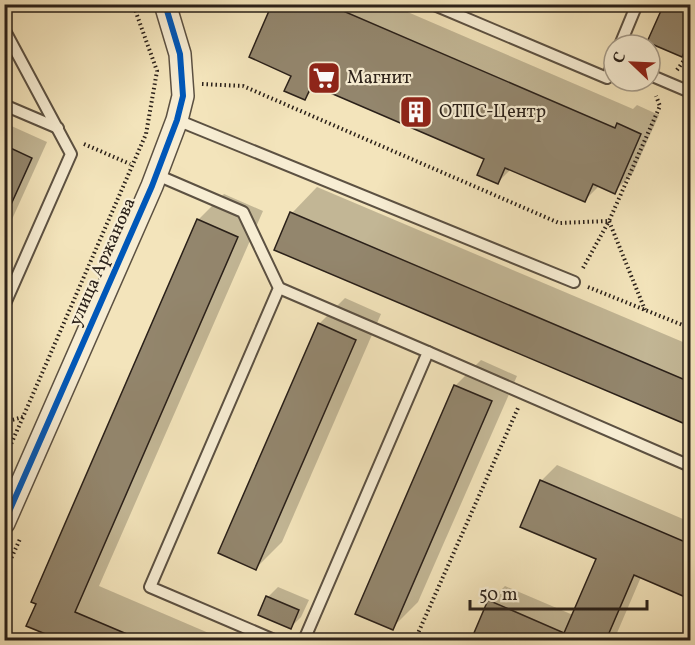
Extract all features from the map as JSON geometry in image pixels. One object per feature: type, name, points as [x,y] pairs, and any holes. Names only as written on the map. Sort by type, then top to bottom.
[{"type":"street","name":"улица Аржанова","points":[[4,523],[157,175],[177,120],[183,96],[180,54],[165,4]]},
{"type":"lane","points":[[432,4],[602,76]]},
{"type":"lane","points":[[625,33],[637,4]]},
{"type":"lane","points":[[4,306],[71,154],[5,30]]},
{"type":"lane","points":[[662,83],[690,92]]},
{"type":"lane","points":[[4,105],[59,131]]},
{"type":"lane","points":[[177,120],[574,282]]},
{"type":"lane","points":[[157,175],[243,212],[279,288],[690,466]]},
{"type":"lane","points":[[274,640],[150,587],[279,288]]},
{"type":"lane","points":[[304,640],[428,352]]},
{"type":"path","points":[[4,460],[146,134],[157,71],[133,4]]},
{"type":"path","points":[[199,84],[243,86],[559,222],[609,221]]},
{"type":"path","points":[[656,93],[660,106],[609,221],[574,282],[690,328]]},
{"type":"path","points":[[59,131],[130,164]]},
{"type":"path","points":[[609,221],[645,310]]},
{"type":"path","points":[[416,640],[524,394]]},
{"type":"path","points":[[4,422],[23,417]]},
{"type":"building","points":[[272,4],[327,4],[615,128],[617,123],[641,134],[615,194],[593,184],[585,202],[505,168],[498,184],[477,175],[484,159],[312,85],[305,100],[284,91],[291,76],[249,57]]},
{"type":"building","points":[[664,4],[690,4],[690,39],[682,57],[662,48],[662,33],[651,33]]},
{"type":"building","points":[[4,145],[32,158],[4,220]]},
{"type":"building","points":[[290,212],[690,382],[690,426],[274,250]]},
{"type":"building","points":[[197,219],[238,237],[75,612],[141,640],[60,640],[26,626],[36,604],[31,602]]},
{"type":"building","points":[[318,323],[356,340],[256,570],[218,553]]},
{"type":"building","points":[[454,385],[492,401],[393,630],[355,614]]},
{"type":"building","points":[[540,480],[690,544],[690,599],[634,575],[606,640],[471,640],[488,600],[564,633],[596,559],[520,527]]},
{"type":"building","points":[[266,596],[299,610],[291,629],[258,615]]},
{"type":"cycle path","points":[[4,523],[152,186],[177,120],[183,96],[180,54],[165,4]]},
{"type":"place","name":"Магнит","points":[[324,78]]},
{"type":"place","name":"ОТПС-Центр","points":[[416,112]]}]
